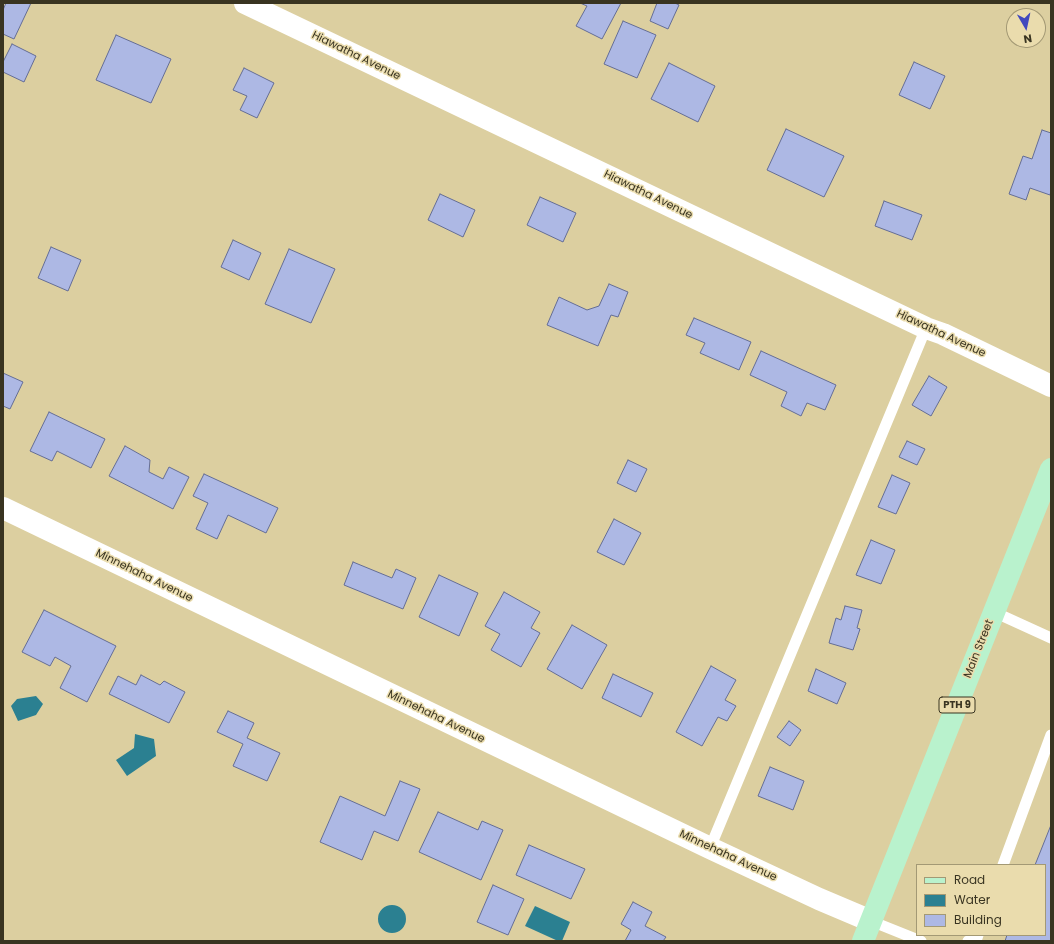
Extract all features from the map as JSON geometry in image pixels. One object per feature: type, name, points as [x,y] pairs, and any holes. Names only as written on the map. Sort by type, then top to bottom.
[{"type":"main road","name":"Main Street","points":[[863,941],[1051,469]]},
{"type":"street","name":"Hiawatha Avenue","points":[[245,3],[926,328],[943,334],[1051,386]]},
{"type":"street","name":"Minnehaha Avenue","points":[[3,508],[710,848],[819,899],[871,921]]},
{"type":"lane","points":[[710,848],[926,328]]},
{"type":"lane","points":[[994,612],[1051,638]]},
{"type":"lane","points":[[1003,864],[1051,735]]},
{"type":"lane","points":[[871,921],[921,941]]},
{"type":"lane","points":[[968,941],[977,936]]},
{"type":"water","points":[[36,696],[43,704],[36,715],[18,721],[11,706],[17,699]]},
{"type":"water","points":[[135,734],[154,739],[156,756],[127,776],[116,760],[134,748]]},
{"type":"water","points":[[392,905],[402,909],[406,919],[402,929],[392,933],[382,929],[378,919],[382,909]]},
{"type":"water","points":[[535,906],[570,922],[562,941],[558,941],[525,926]]},
{"type":"building","points":[[6,3],[31,3],[14,39],[3,34],[3,10]]},
{"type":"building","points":[[580,3],[621,3],[602,39],[576,26],[587,6]]},
{"type":"building","points":[[657,3],[675,3],[679,5],[668,29],[650,21]]},
{"type":"building","points":[[623,21],[656,35],[637,78],[604,64]]},
{"type":"building","points":[[116,35],[171,59],[151,103],[96,80]]},
{"type":"building","points":[[12,44],[36,56],[24,82],[3,72],[3,62]]},
{"type":"building","points":[[914,62],[945,76],[930,109],[899,95]]},
{"type":"building","points":[[669,63],[715,86],[698,122],[651,99]]},
{"type":"building","points":[[244,68],[274,83],[257,118],[240,110],[247,96],[233,90]]},
{"type":"building","points":[[786,129],[844,156],[824,197],[767,170]]},
{"type":"building","points":[[1042,130],[1051,133],[1050,195],[1030,188],[1026,200],[1009,194],[1023,156],[1032,159]]},
{"type":"building","points":[[440,194],[475,210],[463,237],[428,220]]},
{"type":"building","points":[[540,197],[576,213],[563,242],[527,225]]},
{"type":"building","points":[[884,201],[922,215],[912,240],[875,226]]},
{"type":"building","points":[[233,240],[261,253],[249,280],[221,267]]},
{"type":"building","points":[[51,247],[81,260],[68,291],[38,278]]},
{"type":"building","points":[[289,249],[335,269],[311,323],[265,304]]},
{"type":"building","points":[[609,284],[628,292],[618,317],[611,315],[598,346],[547,325],[559,297],[587,310],[599,306]]},
{"type":"building","points":[[694,318],[751,342],[739,370],[700,353],[705,343],[686,335]]},
{"type":"building","points":[[761,351],[836,385],[825,410],[807,403],[801,416],[781,406],[787,392],[750,375]]},
{"type":"building","points":[[3,373],[23,382],[10,409],[3,406]]},
{"type":"building","points":[[929,376],[947,387],[931,416],[912,405]]},
{"type":"building","points":[[49,412],[105,439],[91,468],[57,451],[52,461],[30,451]]},
{"type":"building","points":[[907,441],[925,449],[917,465],[899,457]]},
{"type":"building","points":[[125,446],[150,460],[149,472],[163,479],[169,467],[189,477],[173,509],[109,476]]},
{"type":"building","points":[[628,460],[647,469],[636,492],[617,483]]},
{"type":"building","points":[[204,474],[278,508],[266,533],[228,515],[217,539],[196,529],[208,503],[193,496]]},
{"type":"building","points":[[892,475],[910,483],[896,514],[878,507]]},
{"type":"building","points":[[614,519],[641,533],[624,565],[597,552]]},
{"type":"building","points":[[871,540],[895,550],[881,584],[856,575]]},
{"type":"building","points":[[353,562],[392,578],[396,569],[416,578],[403,609],[344,585]]},
{"type":"building","points":[[439,575],[478,593],[459,636],[419,617]]},
{"type":"building","points":[[504,592],[540,612],[531,628],[540,633],[521,667],[491,650],[500,634],[485,626]]},
{"type":"building","points":[[845,606],[862,610],[857,628],[860,629],[853,650],[829,643],[836,618],[841,620]]},
{"type":"building","points":[[44,610],[116,646],[87,702],[60,688],[71,666],[55,657],[50,666],[22,652]]},
{"type":"building","points":[[572,625],[607,645],[582,689],[547,669]]},
{"type":"building","points":[[711,666],[736,680],[725,700],[736,706],[727,721],[718,717],[702,746],[676,732]]},
{"type":"building","points":[[816,669],[846,683],[837,704],[808,691]]},
{"type":"building","points":[[613,674],[653,693],[641,717],[602,698]]},
{"type":"building","points":[[141,675],[160,685],[164,681],[185,692],[169,723],[109,694],[118,676],[136,685]]},
{"type":"building","points":[[228,711],[254,723],[247,738],[280,753],[267,781],[233,766],[243,744],[217,732]]},
{"type":"building","points":[[789,721],[801,730],[790,746],[777,737]]},
{"type":"building","points":[[770,767],[804,781],[793,810],[758,796]]},
{"type":"building","points":[[400,781],[420,789],[398,841],[374,831],[362,860],[320,842],[340,796],[385,816]]},
{"type":"building","points":[[438,812],[478,830],[482,821],[503,830],[481,880],[419,852]]},
{"type":"building","points":[[1051,825],[1051,941],[1005,941],[1007,936],[1046,936],[1046,864],[1035,864]]},
{"type":"building","points":[[529,845],[585,869],[571,899],[516,875]]},
{"type":"building","points":[[493,885],[524,899],[508,935],[477,922]]},
{"type":"building","points":[[633,902],[652,912],[645,926],[666,937],[663,941],[625,941],[631,930],[621,924]]}]
